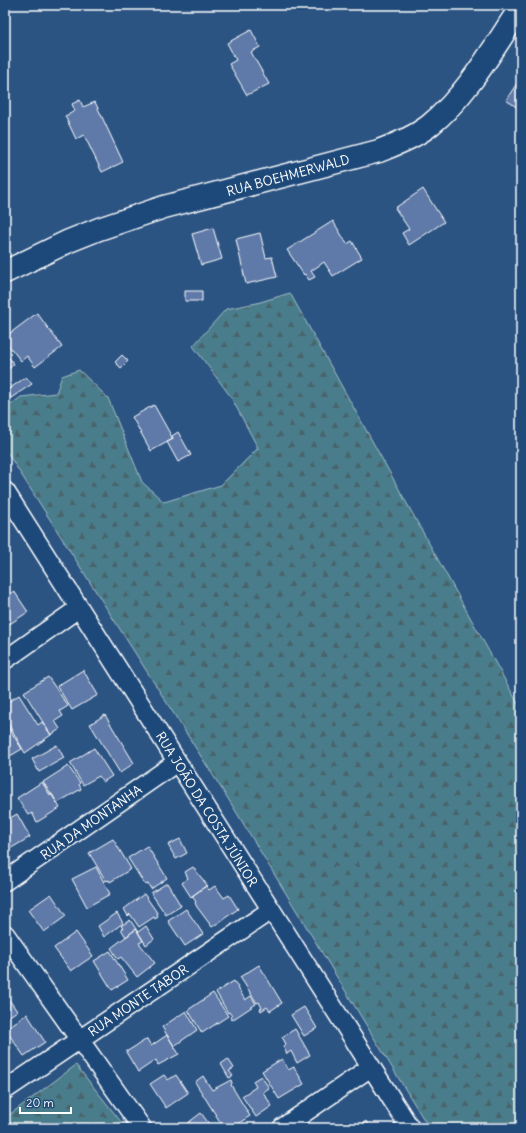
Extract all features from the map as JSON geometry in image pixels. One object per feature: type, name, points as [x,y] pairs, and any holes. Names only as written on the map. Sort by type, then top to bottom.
[{"type":"main road","name":"RUA BOEHMERWALD","points":[[5,272],[69,241],[157,210],[379,151],[412,137],[430,125],[453,102],[477,73],[521,7]]},
{"type":"street","name":"RUA JOÃO DA COSTA JÚNIOR","points":[[5,491],[410,1128]]},
{"type":"street","points":[[5,660],[79,608]]},
{"type":"street","name":"RUA DA MONTANHA","points":[[5,882],[177,762]]},
{"type":"street","name":"RUA MONTE TABOR","points":[[5,1090],[271,910]]},
{"type":"street","points":[[5,934],[142,1128]]},
{"type":"street","points":[[282,1128],[371,1067]]},
{"type":"green space","points":[[290,293],[521,709],[521,1128],[429,1128],[232,805],[5,449],[5,409],[21,397],[56,393],[62,376],[79,370],[108,398],[142,482],[164,502],[221,485],[258,448],[231,397],[193,346],[226,309],[257,303]]},
{"type":"green space","points":[[76,1065],[126,1128],[5,1128],[5,1118]]},
{"type":"building","points":[[251,30],[260,47],[251,52],[269,84],[247,95],[229,64],[236,60],[227,43]]},
{"type":"building","points":[[521,77],[521,110],[506,100]]},
{"type":"building","points":[[80,100],[83,107],[95,102],[123,162],[102,172],[84,135],[76,139],[65,116],[75,111],[72,104]]},
{"type":"building","points":[[423,189],[444,222],[409,245],[402,233],[409,229],[395,208]]},
{"type":"building","points":[[333,221],[347,244],[352,241],[362,258],[333,276],[324,262],[311,271],[315,277],[309,280],[287,250]]},
{"type":"building","points":[[213,228],[222,259],[201,265],[192,234]]},
{"type":"building","points":[[260,233],[266,258],[272,257],[277,277],[246,284],[236,239]]},
{"type":"building","points":[[185,291],[202,291],[202,301],[185,301]]},
{"type":"building","points":[[37,313],[62,347],[35,367],[27,356],[21,361],[5,341],[5,337]]},
{"type":"building","points":[[5,353],[14,364],[5,372]]},
{"type":"building","points":[[122,355],[128,361],[121,368],[115,362]]},
{"type":"building","points":[[26,377],[32,384],[11,398],[6,391]]},
{"type":"building","points":[[154,405],[173,439],[151,451],[132,417]]},
{"type":"building","points":[[178,432],[191,455],[178,462],[167,442],[173,439],[172,436]]},
{"type":"building","points":[[14,591],[28,612],[5,627],[5,597]]},
{"type":"building","points":[[83,670],[98,695],[72,710],[57,686]]},
{"type":"building","points":[[48,677],[68,706],[60,711],[63,716],[55,721],[60,729],[51,735],[24,692]]},
{"type":"building","points":[[19,695],[38,725],[42,722],[51,735],[25,753],[5,718],[5,704]]},
{"type":"building","points":[[105,715],[134,763],[120,773],[90,724]]},
{"type":"building","points":[[5,722],[22,749],[5,759]]},
{"type":"building","points":[[57,745],[64,758],[39,772],[32,759]]},
{"type":"building","points":[[94,748],[112,776],[103,782],[99,776],[83,785],[70,763]]},
{"type":"building","points":[[68,766],[80,783],[81,789],[57,803],[43,782]]},
{"type":"building","points":[[42,782],[50,795],[52,794],[60,808],[37,822],[32,813],[28,815],[17,798]]},
{"type":"building","points":[[17,814],[30,837],[8,850],[5,845],[5,821]]},
{"type":"building","points":[[113,839],[131,869],[110,882],[109,880],[106,881],[89,853]]},
{"type":"building","points":[[180,839],[187,853],[176,859],[168,845]]},
{"type":"building","points":[[147,846],[167,878],[151,889],[148,884],[145,885],[128,858]]},
{"type":"building","points":[[96,867],[110,894],[87,907],[72,879]]},
{"type":"building","points":[[193,867],[207,885],[191,897],[182,883],[188,878],[185,872]]},
{"type":"building","points":[[167,883],[181,906],[166,915],[151,893]]},
{"type":"building","points":[[206,886],[209,890],[215,886],[224,898],[229,895],[238,909],[212,927],[197,907],[192,896]]},
{"type":"building","points":[[51,894],[66,916],[44,932],[28,910]]},
{"type":"building","points":[[144,894],[158,914],[158,917],[155,919],[154,917],[139,927],[130,914],[128,916],[124,909]]},
{"type":"building","points":[[186,909],[203,934],[185,946],[168,921]]},
{"type":"building","points":[[117,913],[123,923],[104,937],[98,926]]},
{"type":"building","points":[[130,920],[136,929],[126,937],[121,929],[123,928],[121,926]]},
{"type":"building","points":[[146,926],[154,939],[146,945],[138,932]]},
{"type":"building","points":[[136,929],[143,941],[139,943],[155,963],[137,977],[121,957],[118,959],[111,948]]},
{"type":"building","points":[[76,932],[93,956],[71,971],[54,948]]},
{"type":"building","points":[[110,951],[128,980],[112,990],[94,961]]},
{"type":"building","points":[[259,965],[282,1003],[270,1011],[267,1007],[261,1011],[260,1009],[262,1008],[259,1002],[257,1003],[240,977]]},
{"type":"building","points":[[234,981],[245,1000],[251,996],[256,1004],[232,1020],[230,1017],[232,1016],[229,1012],[228,1013],[216,992]]},
{"type":"building","points":[[213,993],[228,1016],[202,1033],[188,1010]]},
{"type":"building","points":[[5,994],[17,1011],[5,1019]]},
{"type":"building","points":[[304,1007],[317,1028],[304,1036],[291,1015]]},
{"type":"building","points":[[186,1011],[197,1030],[174,1046],[162,1027]]},
{"type":"building","points":[[27,1014],[45,1042],[24,1056],[10,1036],[5,1039],[5,1024],[7,1028]]},
{"type":"building","points":[[295,1029],[310,1055],[297,1063],[291,1051],[287,1054],[283,1046],[286,1044],[282,1037]]},
{"type":"building","points":[[167,1035],[179,1054],[158,1065],[156,1060],[138,1072],[126,1052],[147,1039],[151,1046]]},
{"type":"building","points":[[5,1039],[11,1048],[5,1052]]},
{"type":"building","points":[[228,1059],[234,1068],[229,1071],[233,1076],[229,1078],[221,1064]]},
{"type":"building","points":[[282,1059],[288,1070],[294,1067],[304,1084],[279,1099],[262,1071]]},
{"type":"building","points":[[164,1075],[168,1080],[176,1075],[188,1093],[166,1108],[150,1084]]},
{"type":"building","points":[[203,1076],[212,1090],[231,1080],[231,1085],[250,1116],[231,1128],[224,1128],[195,1082]]},
{"type":"building","points":[[261,1076],[269,1088],[263,1092],[272,1106],[256,1117],[242,1096],[256,1087],[253,1081]]},
{"type":"building","points":[[201,1113],[212,1128],[186,1128],[184,1126]]},
{"type":"building","points":[[366,1121],[371,1128],[357,1128]]}]
